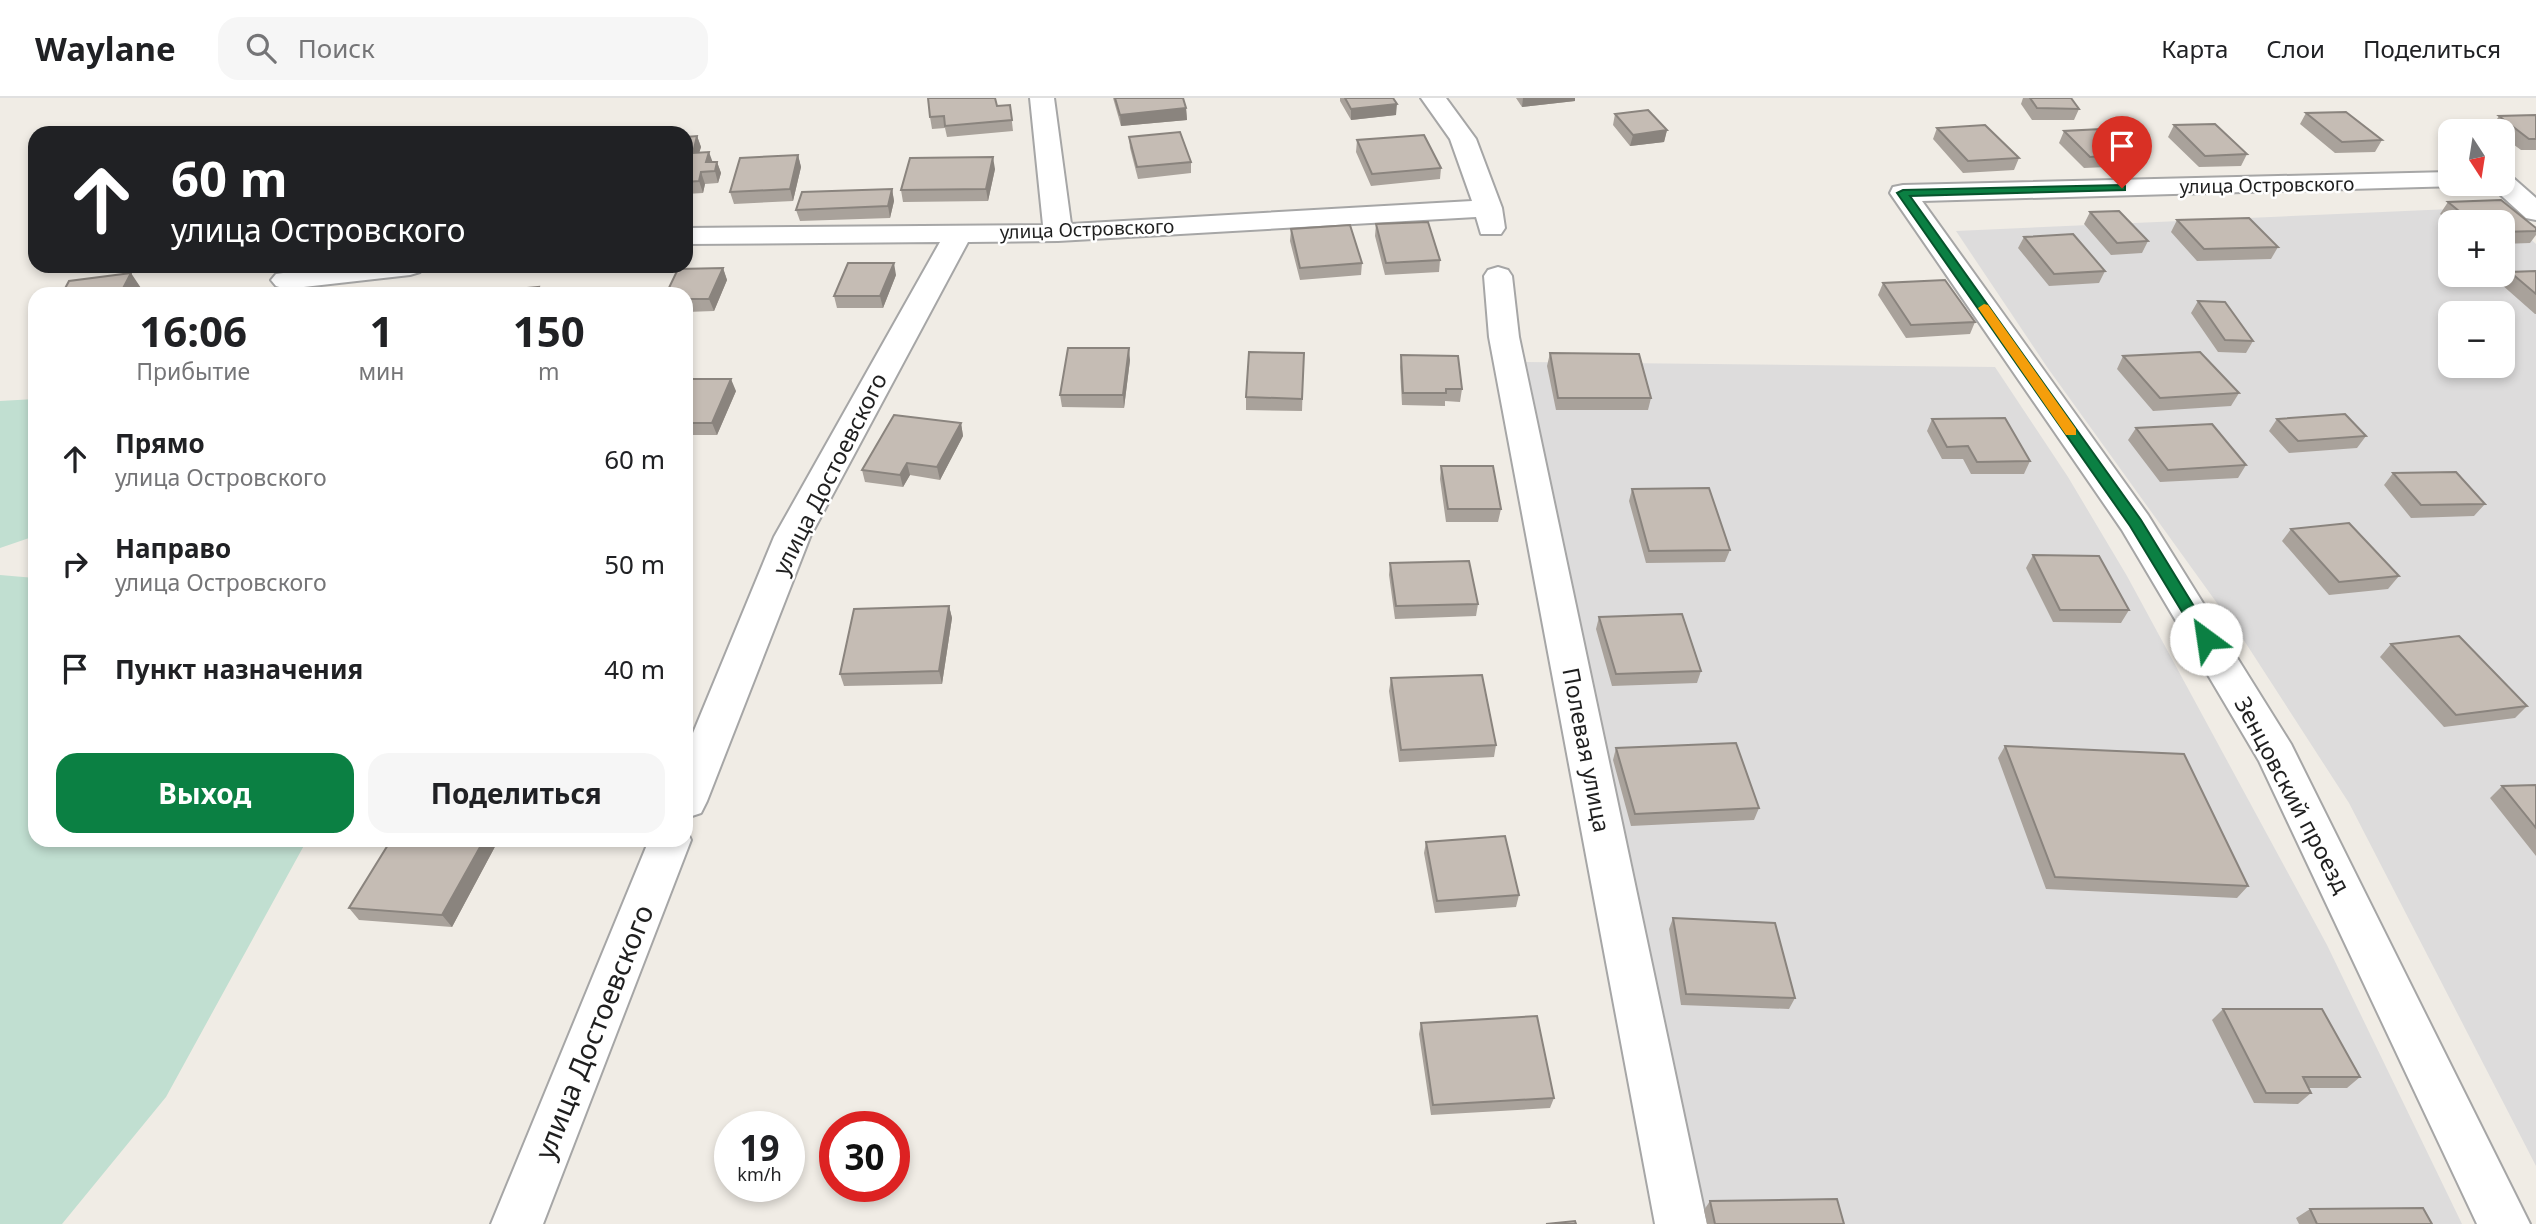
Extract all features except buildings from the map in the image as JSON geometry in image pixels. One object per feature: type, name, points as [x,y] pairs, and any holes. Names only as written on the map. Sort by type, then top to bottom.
[{"type":"street","points":[[1042,98],[1058,233]]},
{"type":"street","name":"улица Островского","points":[[693,236],[1058,233],[1490,218],[1463,139],[1433,98]]},
{"type":"street","points":[[2515,180],[2536,178]]},
{"type":"street","name":"улица Островского","points":[[2017,354],[1903,193],[2438,180]]},
{"type":"street","points":[[2515,193],[2536,212]]},
{"type":"street","name":"улица Достоевского","points":[[693,784],[792,537],[959,233]]},
{"type":"street","points":[[286,280],[348,273]]},
{"type":"street","name":"Полевая улица","points":[[1498,275],[1504,337],[1681,1224]]},
{"type":"street","name":"Зенцовский проезд","points":[[2017,354],[2136,523],[2277,755],[2504,1224]]},
{"type":"street","name":"улица Достоевского","points":[[517,1224],[667,847]]},
{"type":"shaded area","points":[[2496,207],[2499,210],[2438,210],[2438,287],[2515,287],[2515,225],[2536,244],[2536,1166],[2349,803],[2245,642],[2047,367],[1956,231]]},
{"type":"shaded area","points":[[1526,362],[1995,367],[2068,477],[2127,576],[2327,945],[2462,1224],[1703,1224]]},
{"type":"green space","points":[[28,399],[28,538],[0,548],[0,401]]},
{"type":"green space","points":[[0,575],[28,577],[28,847],[303,847],[166,1097],[62,1224],[0,1224]]},
{"type":"slow traffic","points":[[1984,308],[2071,432]]},
{"type":"route","points":[[2122,188],[1903,193],[2136,523],[2206,639]]}]
